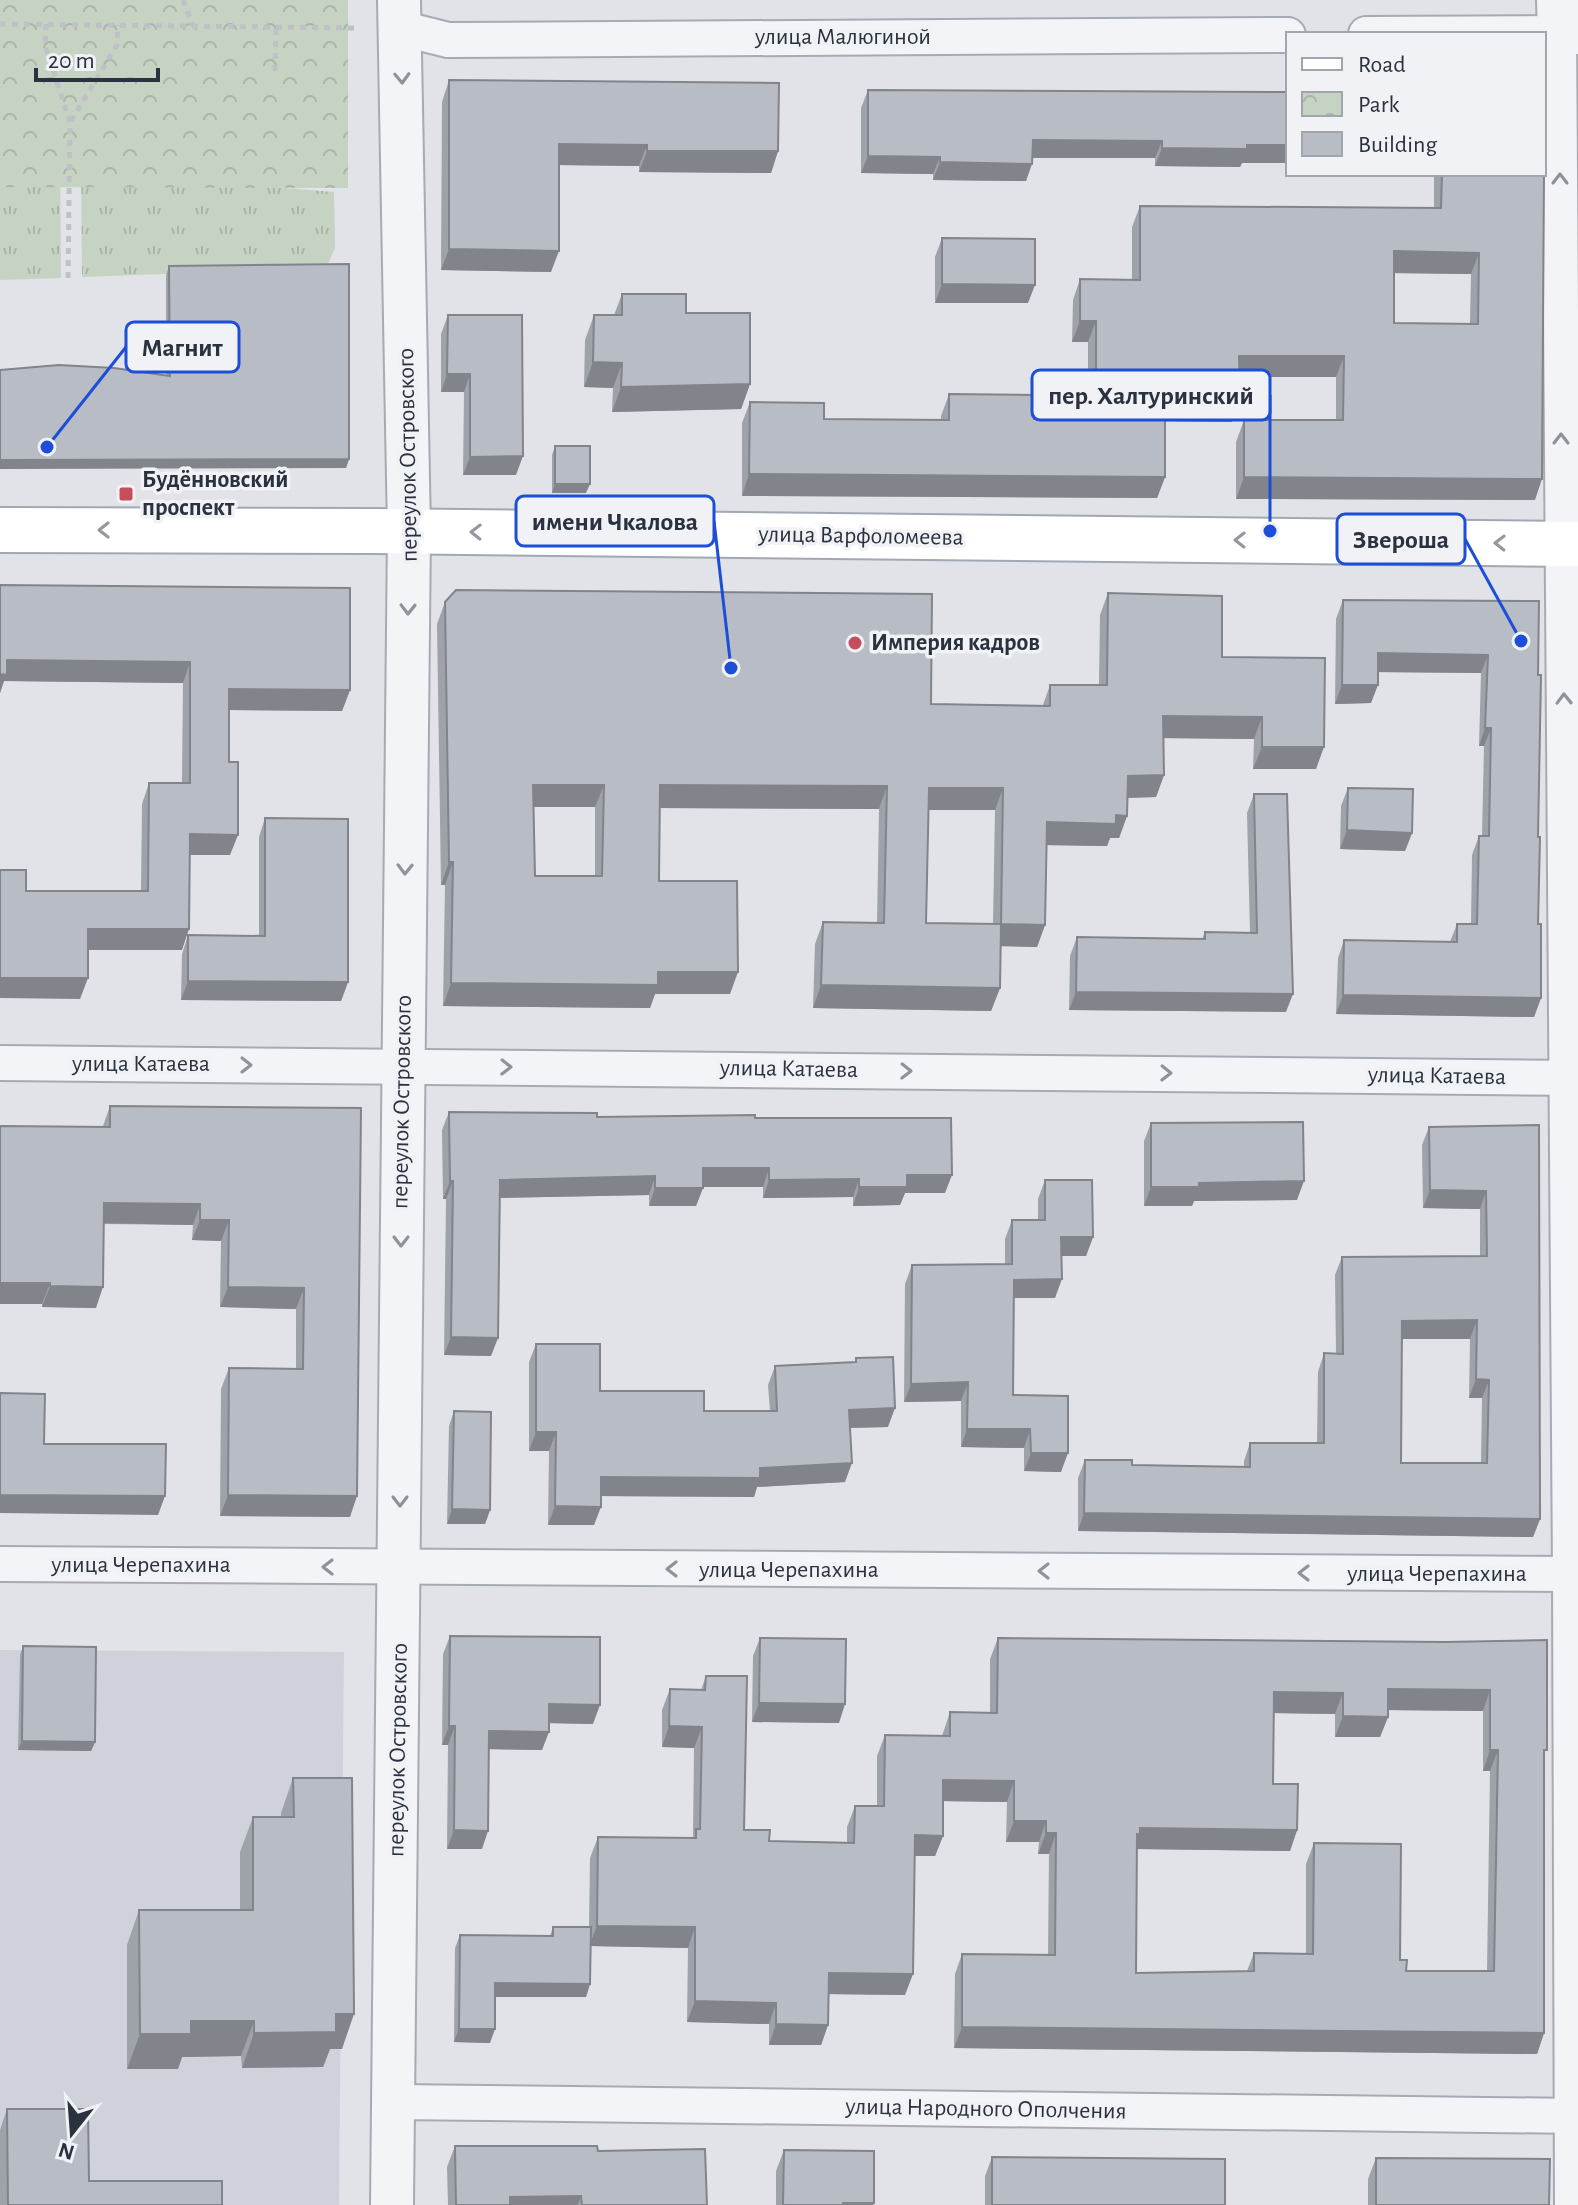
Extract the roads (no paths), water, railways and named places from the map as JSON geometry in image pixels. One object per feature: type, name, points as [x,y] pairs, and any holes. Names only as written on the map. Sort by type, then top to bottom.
[{"type":"main road","name":"улица Варфоломеева","points":[[0,530],[409,531],[1570,544]]},
{"type":"street","name":"улица Малюгиной","points":[[400,14],[448,40],[1286,35]]},
{"type":"street","name":"переулок Островского","points":[[392,2205],[409,531],[400,14]]},
{"type":"street","points":[[1399,32],[1565,22],[1573,1078],[1575,2116],[1572,2205]]},
{"type":"street","name":"улица Катаева","points":[[0,1063],[1573,1078]]},
{"type":"street","name":"улица Черепахина","points":[[0,1564],[1574,1574]]},
{"type":"street","name":"улица Народного Ополчения","points":[[394,2102],[1575,2116]]},
{"type":"place","name":"Магнит","points":[[47,447]]},
{"type":"place","name":"Будённовский проспект","points":[[126,494]]},
{"type":"place","name":"пер. Халтуринский","points":[[1270,531]]},
{"type":"place","name":"Звероша","points":[[1521,641]]},
{"type":"place","name":"Империя кадров","points":[[855,643]]},
{"type":"place","name":"имени Чкалова","points":[[731,668]]}]
